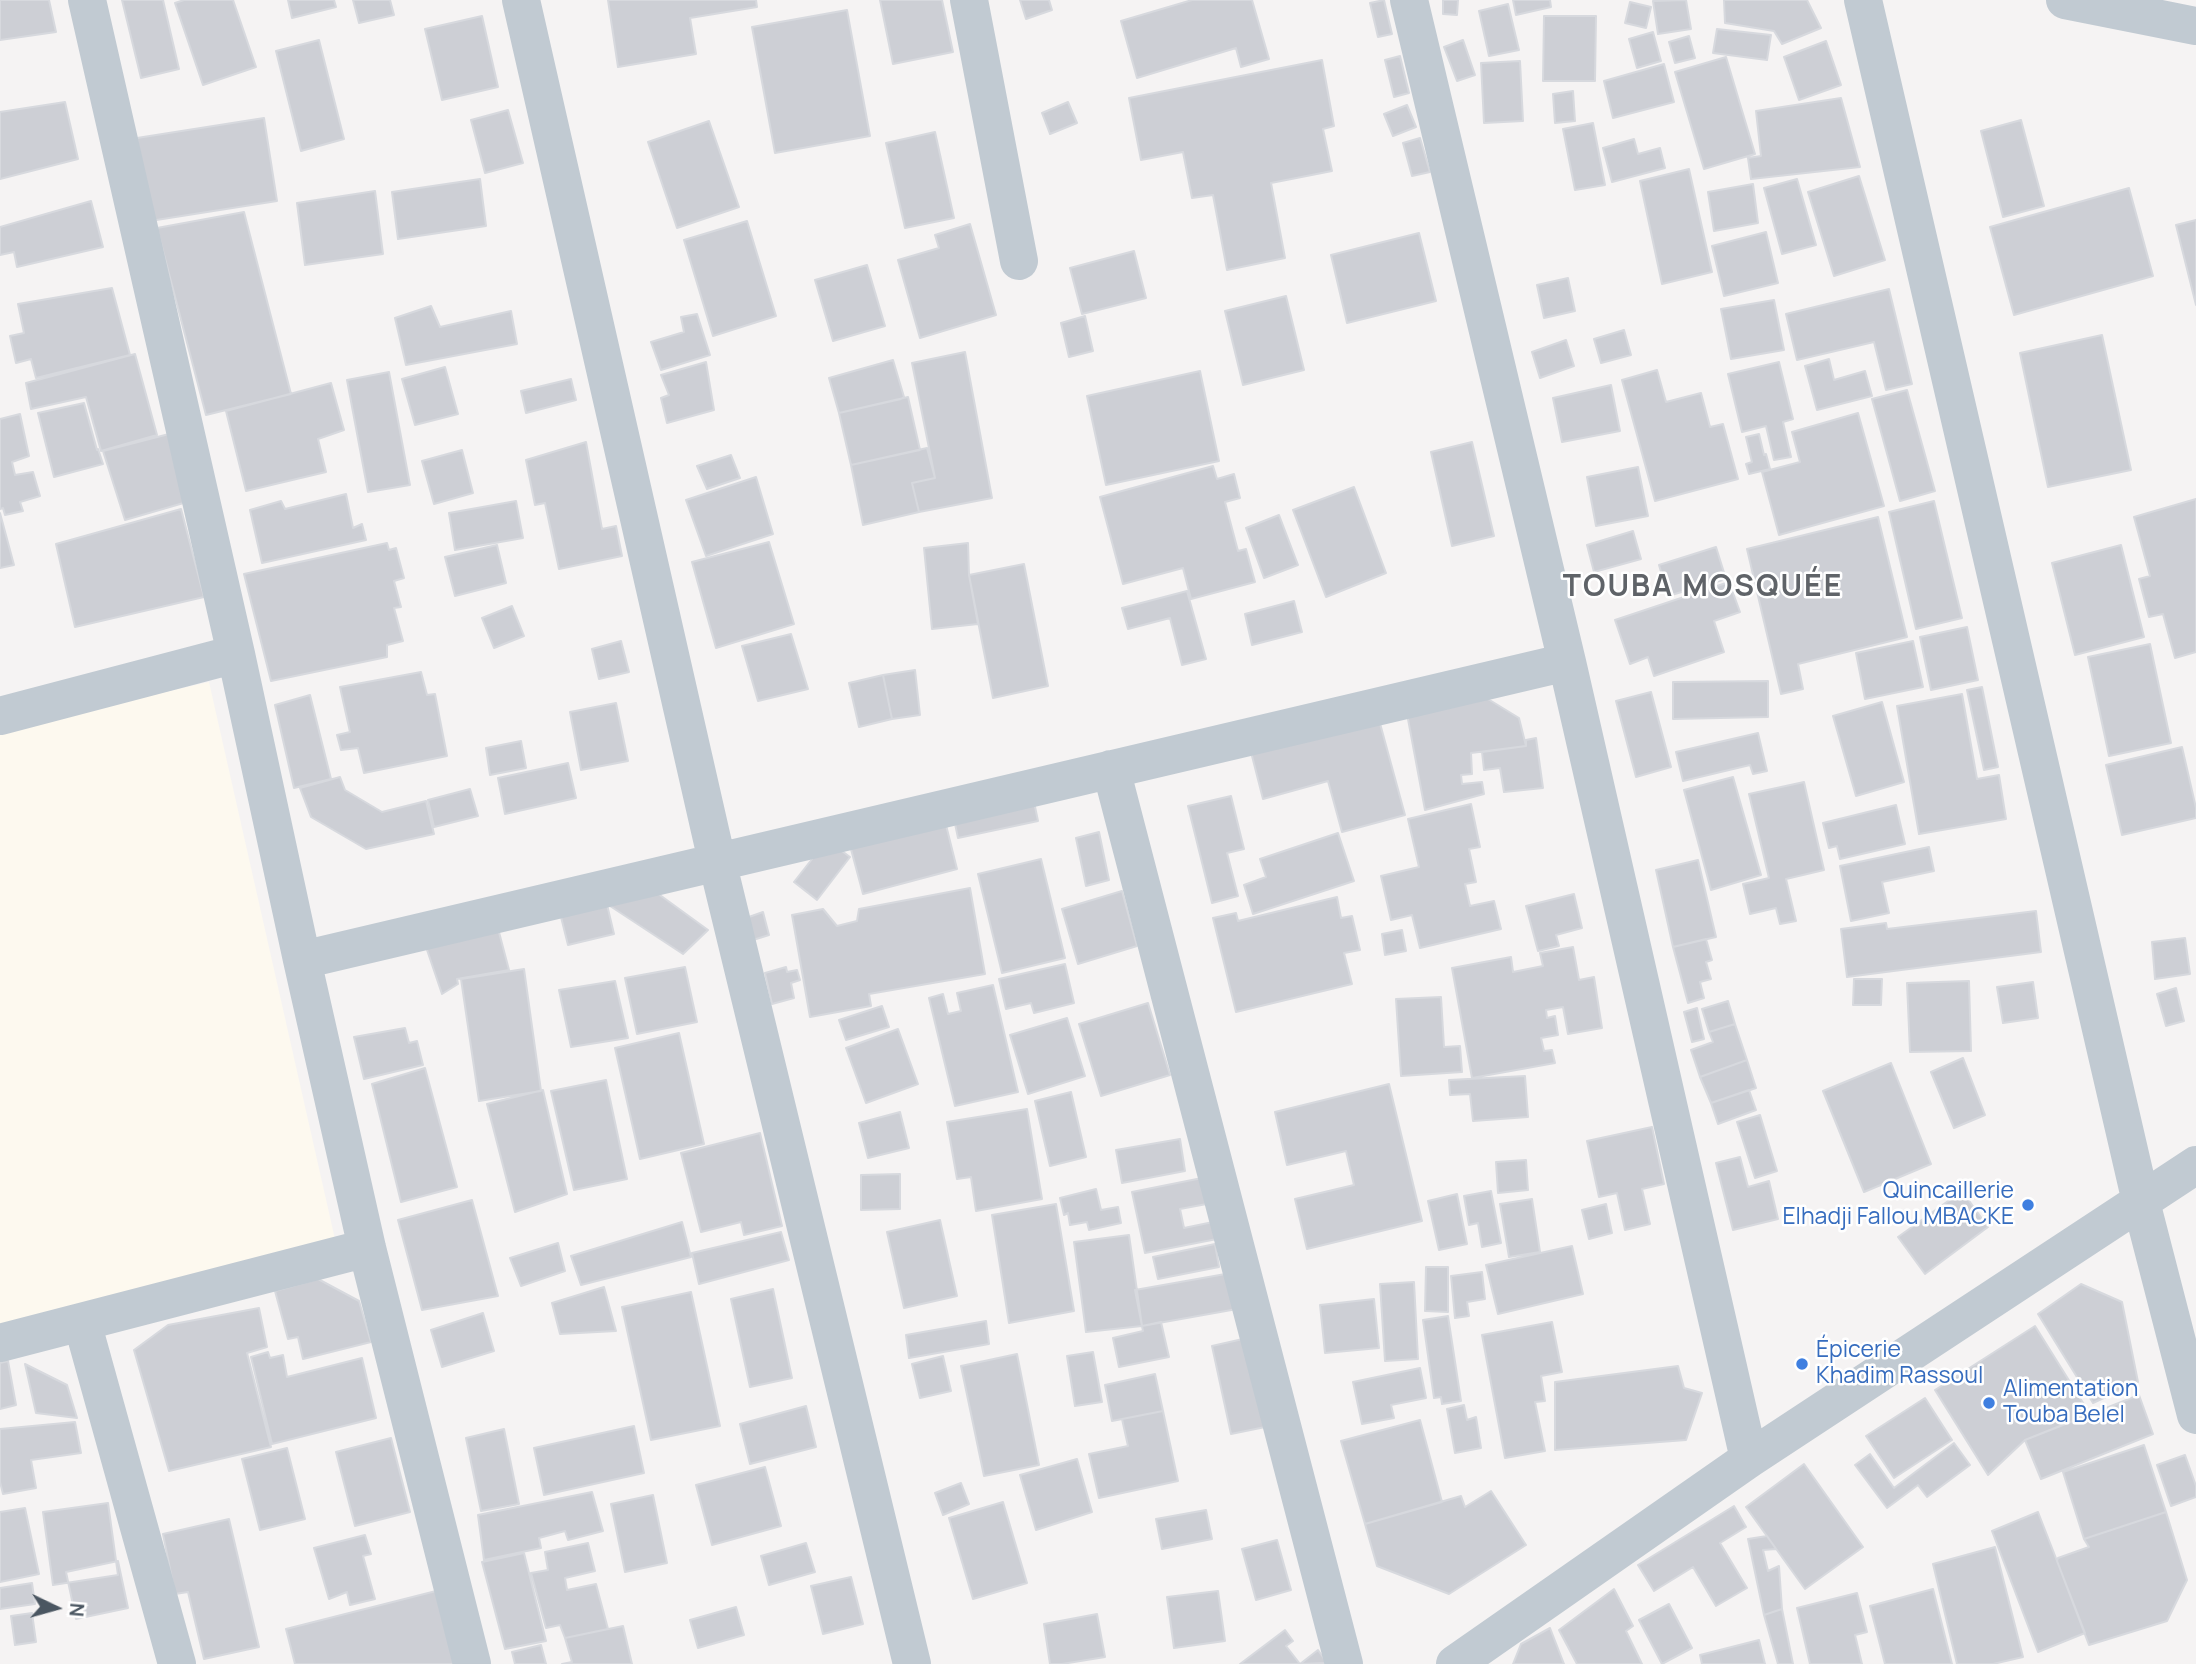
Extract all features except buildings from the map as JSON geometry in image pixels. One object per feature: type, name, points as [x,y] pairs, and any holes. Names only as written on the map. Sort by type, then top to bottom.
[{"type":"street","points":[[87,0],[236,654],[367,1248],[472,1664]]},
{"type":"street","points":[[521,0],[718,861],[912,1664]]},
{"type":"street","points":[[969,0],[1019,261]]},
{"type":"street","points":[[1409,0],[1567,662],[1749,1459]]},
{"type":"street","points":[[1863,0],[2141,1202],[2196,1415]]},
{"type":"street","points":[[2065,0],[2196,26]]},
{"type":"street","points":[[0,716],[236,654]]},
{"type":"street","points":[[302,960],[1567,662]]},
{"type":"street","points":[[1111,769],[1344,1664]]},
{"type":"street","points":[[1461,1662],[1749,1459],[2196,1165]]},
{"type":"street","points":[[0,1343],[367,1248]]},
{"type":"street","points":[[82,1322],[177,1664]]},
{"type":"shaded area","points":[[209,682],[337,1248],[0,1326],[0,730]]},
{"type":"place","name":"Quincaillerie Elhadji Fallou MBACKE","points":[[2028,1205]]},
{"type":"place","name":"Épicerie Khadim Rassoul","points":[[1802,1364]]},
{"type":"place","name":"Alimentation Touba Belel","points":[[1989,1403]]},
{"type":"district","name":"TOUBA MOSQUÉE","points":[[1703,588]]}]
